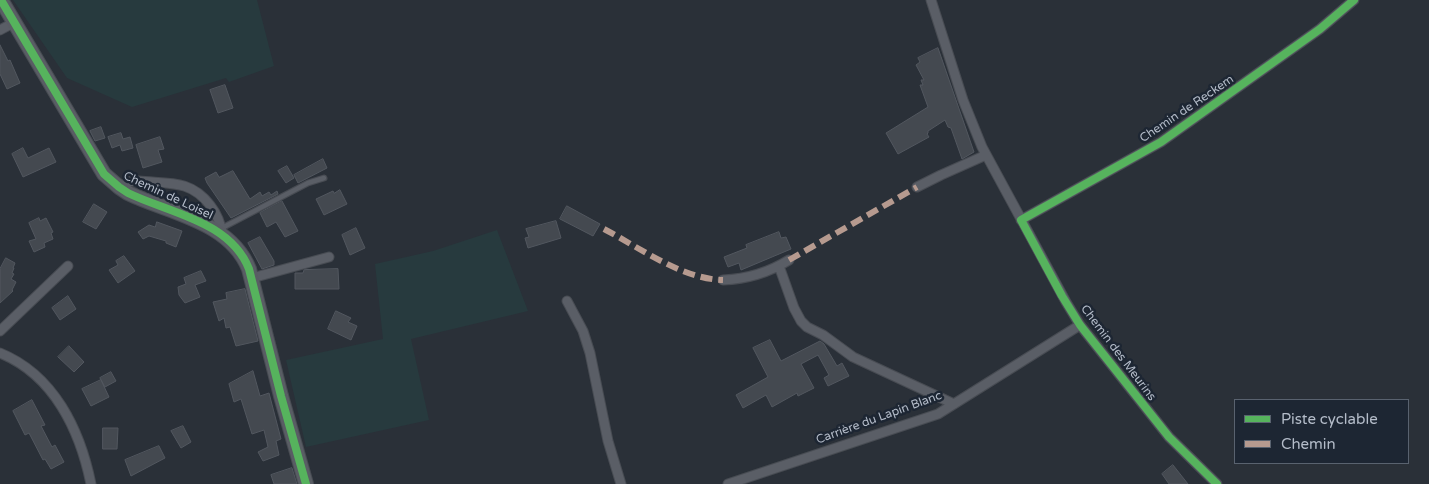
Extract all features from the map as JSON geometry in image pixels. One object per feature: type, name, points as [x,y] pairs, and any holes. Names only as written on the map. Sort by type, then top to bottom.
[{"type":"street","name":"Chemin de Loisel","points":[[1,0],[104,174],[119,188],[223,233],[244,259],[252,278],[281,396],[306,484]]},
{"type":"street","name":"Chemin des Meurins","points":[[931,0],[966,106],[986,155],[1080,325],[1169,437],[1217,484]]},
{"type":"street","name":"Chemin de Reckem","points":[[1021,220],[1162,142],[1320,29],[1354,0]]},
{"type":"street","points":[[0,30],[15,22]]},
{"type":"street","points":[[917,187],[986,155]]},
{"type":"street","points":[[119,188],[132,181],[182,185],[193,188],[203,196],[214,210],[223,233]]},
{"type":"street","points":[[252,278],[329,257]]},
{"type":"street","points":[[723,280],[752,277],[789,260]]},
{"type":"street","points":[[0,331],[68,266]]},
{"type":"street","points":[[778,266],[800,321],[807,327],[853,357],[954,404]]},
{"type":"street","points":[[567,301],[583,331],[590,353],[597,379],[606,433],[621,484]]},
{"type":"street","name":"Carrière du Lapin Blanc","points":[[728,484],[929,417],[954,404],[1080,325]]},
{"type":"street","points":[[0,353],[26,367],[41,379],[53,393],[78,438],[91,484]]},
{"type":"lane","points":[[223,233],[308,183],[324,178]]},
{"type":"green space","points":[[13,0],[257,0],[274,66],[229,82],[226,78],[132,107],[67,78]]},
{"type":"green space","points":[[497,230],[528,311],[411,339],[429,420],[306,447],[286,360],[383,339],[375,264],[433,251]]},
{"type":"building","points":[[0,45],[8,61],[10,60],[20,83],[7,89],[0,74]]},
{"type":"building","points":[[938,48],[974,152],[962,159],[951,128],[948,127],[945,120],[928,131],[929,137],[898,154],[886,133],[928,107],[920,85],[923,85],[921,80],[924,80],[916,65],[920,62],[918,58]]},
{"type":"building","points":[[225,85],[233,108],[218,113],[210,90]]},
{"type":"building","points":[[101,127],[105,138],[95,141],[90,131]]},
{"type":"building","points":[[121,133],[123,139],[130,137],[133,148],[122,151],[120,145],[112,148],[108,137]]},
{"type":"building","points":[[160,137],[164,149],[158,150],[162,162],[143,168],[136,145]]},
{"type":"building","points":[[23,148],[28,158],[49,148],[56,162],[23,177],[12,154]]},
{"type":"building","points":[[323,159],[327,168],[298,183],[294,175]]},
{"type":"building","points":[[287,166],[294,178],[286,183],[278,171]]},
{"type":"building","points":[[233,171],[250,199],[260,192],[262,196],[269,192],[271,195],[277,191],[278,194],[231,218],[205,178],[216,172],[219,177]]},
{"type":"building","points":[[340,190],[347,204],[324,215],[316,199],[333,191],[334,193]]},
{"type":"building","points":[[282,201],[298,231],[285,237],[276,222],[267,227],[260,213]]},
{"type":"building","points":[[94,204],[107,212],[96,229],[83,222]]},
{"type":"building","points":[[567,206],[600,224],[593,236],[560,219]]},
{"type":"building","points":[[39,218],[40,221],[46,218],[53,232],[51,233],[53,239],[44,243],[45,247],[34,252],[29,241],[36,239],[29,223]]},
{"type":"building","points":[[556,221],[561,238],[528,248],[525,238],[529,237],[526,229]]},
{"type":"building","points":[[157,222],[182,231],[176,247],[166,243],[166,241],[149,236],[143,239],[138,232],[149,225],[155,227]]},
{"type":"building","points":[[356,228],[365,248],[350,255],[342,235]]},
{"type":"building","points":[[779,232],[781,238],[786,237],[791,249],[741,270],[739,263],[728,267],[724,257],[747,248],[746,245]]},
{"type":"building","points":[[260,237],[274,261],[274,265],[262,269],[248,243]]},
{"type":"building","points":[[124,256],[135,271],[118,283],[109,270],[118,265],[116,261]]},
{"type":"building","points":[[6,258],[15,263],[12,273],[14,274],[11,279],[16,282],[13,291],[0,303],[0,269]]},
{"type":"building","points":[[338,269],[339,289],[295,289],[295,273],[303,273],[304,270]]},
{"type":"building","points":[[201,271],[206,281],[195,285],[200,297],[185,303],[179,295],[178,287],[186,284],[184,278]]},
{"type":"building","points":[[245,289],[258,341],[236,346],[230,327],[226,328],[224,318],[219,321],[213,302],[227,299],[226,293]]},
{"type":"building","points":[[68,296],[76,309],[60,320],[52,308]]},
{"type":"building","points":[[336,311],[351,318],[348,322],[357,326],[351,340],[328,329]]},
{"type":"building","points":[[770,340],[781,361],[820,341],[824,344],[837,366],[842,363],[849,376],[828,386],[824,378],[829,375],[818,355],[801,364],[814,388],[798,396],[797,393],[772,407],[766,395],[743,408],[736,395],[768,377],[753,348]]},
{"type":"building","points":[[69,346],[84,362],[74,372],[58,357]]},
{"type":"building","points":[[253,371],[260,396],[269,393],[281,439],[276,441],[279,455],[263,461],[258,452],[268,447],[264,430],[252,434],[241,399],[234,402],[229,384]]},
{"type":"building","points":[[111,372],[116,381],[105,387],[100,378]]},
{"type":"building","points":[[101,380],[109,397],[91,406],[82,389]]},
{"type":"building","points":[[32,400],[45,425],[41,426],[52,447],[55,445],[64,462],[51,469],[45,459],[43,460],[29,433],[25,435],[13,411]]},
{"type":"building","points":[[183,426],[191,442],[181,448],[171,431]]},
{"type":"building","points":[[103,428],[118,428],[117,449],[103,449]]},
{"type":"building","points":[[159,446],[165,458],[131,476],[125,460]]},
{"type":"building","points":[[1173,465],[1188,484],[1169,484],[1162,474]]},
{"type":"building","points":[[292,468],[297,484],[274,484],[271,475]]},
{"type":"marked path","points":[[789,260],[917,187]]},
{"type":"marked path","points":[[604,229],[677,268],[692,274],[723,280]]},
{"type":"cycle path","points":[[1,0],[104,174],[128,193],[197,220],[213,229],[228,240],[240,253],[249,269],[281,396],[306,484]]},
{"type":"cycle path","points":[[1217,484],[1169,437],[1080,325],[1021,220],[1161,142],[1320,29],[1354,0]]}]
